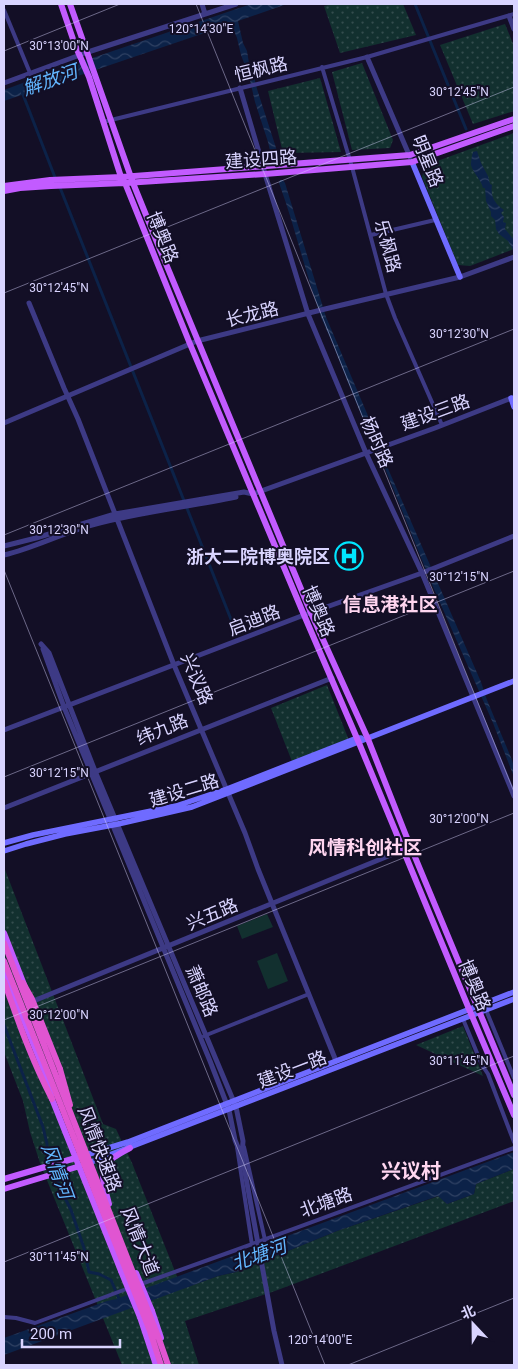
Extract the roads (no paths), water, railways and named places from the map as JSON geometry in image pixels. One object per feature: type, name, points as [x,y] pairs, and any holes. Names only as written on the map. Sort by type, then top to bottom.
[{"type":"highway","name":"风情快速路","points":[[4,943],[7,961],[147,1324],[161,1365]]},
{"type":"highway","name":"风情快速路","points":[[7,961],[169,1365]]},
{"type":"highway","points":[[7,961],[32,1000],[60,1069],[70,1106]]},
{"type":"highway","points":[[4,981],[24,1038],[52,1099]]},
{"type":"main road","name":"博奥路","points":[[61,4],[75,45],[92,76],[111,120],[132,180],[332,678],[514,1115]]},
{"type":"main road","name":"博奥路","points":[[70,4],[89,54],[103,122],[123,180],[190,344],[257,493]]},
{"type":"main road","name":"建设四路","points":[[132,180],[263,166],[410,154],[514,119]]},
{"type":"main road","name":"建设四路","points":[[4,186],[264,174],[412,162],[514,126]]},
{"type":"main road","name":"明星路","points":[[412,162],[460,277]]},
{"type":"main road","name":"建设四路","points":[[4,191],[50,183]]},
{"type":"main road","points":[[512,398],[514,407]]},
{"type":"main road","name":"博奥路","points":[[307,614],[368,739],[405,833],[481,1010],[514,1095]]},
{"type":"main road","name":"建设二路","points":[[4,851],[227,791],[514,682]]},
{"type":"main road","name":"建设二路","points":[[4,843],[33,835],[114,822]]},
{"type":"main road","name":"风情大道","points":[[4,933],[70,1106],[152,1311],[169,1365]]},
{"type":"main road","name":"风情大道","points":[[4,971],[47,1078],[52,1099],[140,1317],[156,1365]]},
{"type":"main road","name":"建设一路","points":[[481,1010],[514,992]]},
{"type":"main road","name":"建设一路","points":[[89,1154],[227,1107],[470,1012],[514,999]]},
{"type":"main road","name":"建设一路","points":[[337,1064],[463,1019],[470,1012]]},
{"type":"main road","name":"建设一路","points":[[80,1166],[130,1148],[227,1107]]},
{"type":"main road","points":[[109,1204],[102,1174],[104,1167],[108,1161],[130,1148]]},
{"type":"main road","points":[[4,1179],[89,1154]]},
{"type":"main road","points":[[4,1190],[80,1166]]},
{"type":"street","points":[[202,4],[205,14]]},
{"type":"street","points":[[4,83],[236,4]]},
{"type":"street","points":[[4,10],[30,73]]},
{"type":"street","points":[[512,15],[514,29]]},
{"type":"street","name":"恒枫路","points":[[103,122],[366,57],[512,15]]},
{"type":"street","name":"明星路","points":[[366,57],[412,162]]},
{"type":"street","name":"乐枫路","points":[[322,68],[352,167],[386,294],[442,425]]},
{"type":"street","name":"杨时路","points":[[240,88],[264,174],[308,314],[366,453],[423,572],[476,696],[514,796]]},
{"type":"street","points":[[371,235],[435,220]]},
{"type":"street","name":"长龙路","points":[[4,423],[198,341],[460,277],[514,257]]},
{"type":"street","name":"兴议路","points":[[29,303],[337,1064]]},
{"type":"street","name":"建设三路","points":[[4,545],[36,538],[94,519],[189,504],[244,492],[257,493],[512,398]]},
{"type":"street","name":"建设三路","points":[[6,554],[38,545],[116,516]]},
{"type":"street","name":"启迪路","points":[[4,730],[514,536]]},
{"type":"street","points":[[4,545],[6,554]]},
{"type":"street","points":[[41,644],[203,1037],[242,1156]]},
{"type":"street","name":"纬九路","points":[[4,808],[332,678]]},
{"type":"street","name":"兴五路","points":[[31,1002],[403,850]]},
{"type":"street","points":[[203,1037],[309,994]]},
{"type":"street","points":[[481,1010],[514,1078]]},
{"type":"street","points":[[463,1019],[482,1065],[488,1074],[514,1142]]},
{"type":"street","name":"萧邮路","points":[[203,1037],[239,1116],[243,1140],[242,1156],[266,1290],[282,1365]]},
{"type":"street","points":[[236,1140],[252,1245]]},
{"type":"street","points":[[243,1140],[265,1240]]},
{"type":"street","name":"北塘路","points":[[4,1317],[34,1323],[514,1148]]},
{"type":"water","name":"解放河","points":[[251,4],[287,4],[238,21],[249,63],[278,154],[278,157],[274,159],[271,155],[249,76],[231,24],[4,101],[4,90]]},
{"type":"water","points":[[477,151],[492,185],[494,199],[504,210],[501,213],[504,217],[503,222],[506,223],[505,229],[514,240],[513,250],[508,241],[496,229],[495,220],[491,216],[486,201],[485,188],[483,188],[472,168],[473,152]]},
{"type":"water","points":[[280,180],[283,180],[285,183],[326,317],[377,437],[386,464],[481,682],[512,760],[514,777],[493,723],[430,580],[369,429],[363,419],[321,318],[279,183]]},
{"type":"water","name":"北塘河","points":[[514,1152],[514,1169],[476,1184],[474,1194],[447,1204],[438,1196],[337,1231],[236,1272],[218,1276],[4,1355],[4,1338],[149,1287]]},
{"type":"waterway","points":[[415,4],[466,129]]},
{"type":"waterway","name":"解放河","points":[[22,92],[56,180]]},
{"type":"waterway","points":[[59,185],[236,632]]},
{"type":"waterway","name":"风情河","points":[[4,1025],[43,1127],[47,1154],[71,1210],[84,1248],[89,1272],[99,1274],[111,1280],[120,1301]]},
{"type":"place","name":"浙大二院博奥院区","points":[[349,556]]},
{"type":"district","name":"信息港社区","points":[[390,604]]},
{"type":"district","name":"风情科创社区","points":[[365,847]]},
{"type":"district","name":"兴议村","points":[[411,1171]]}]
